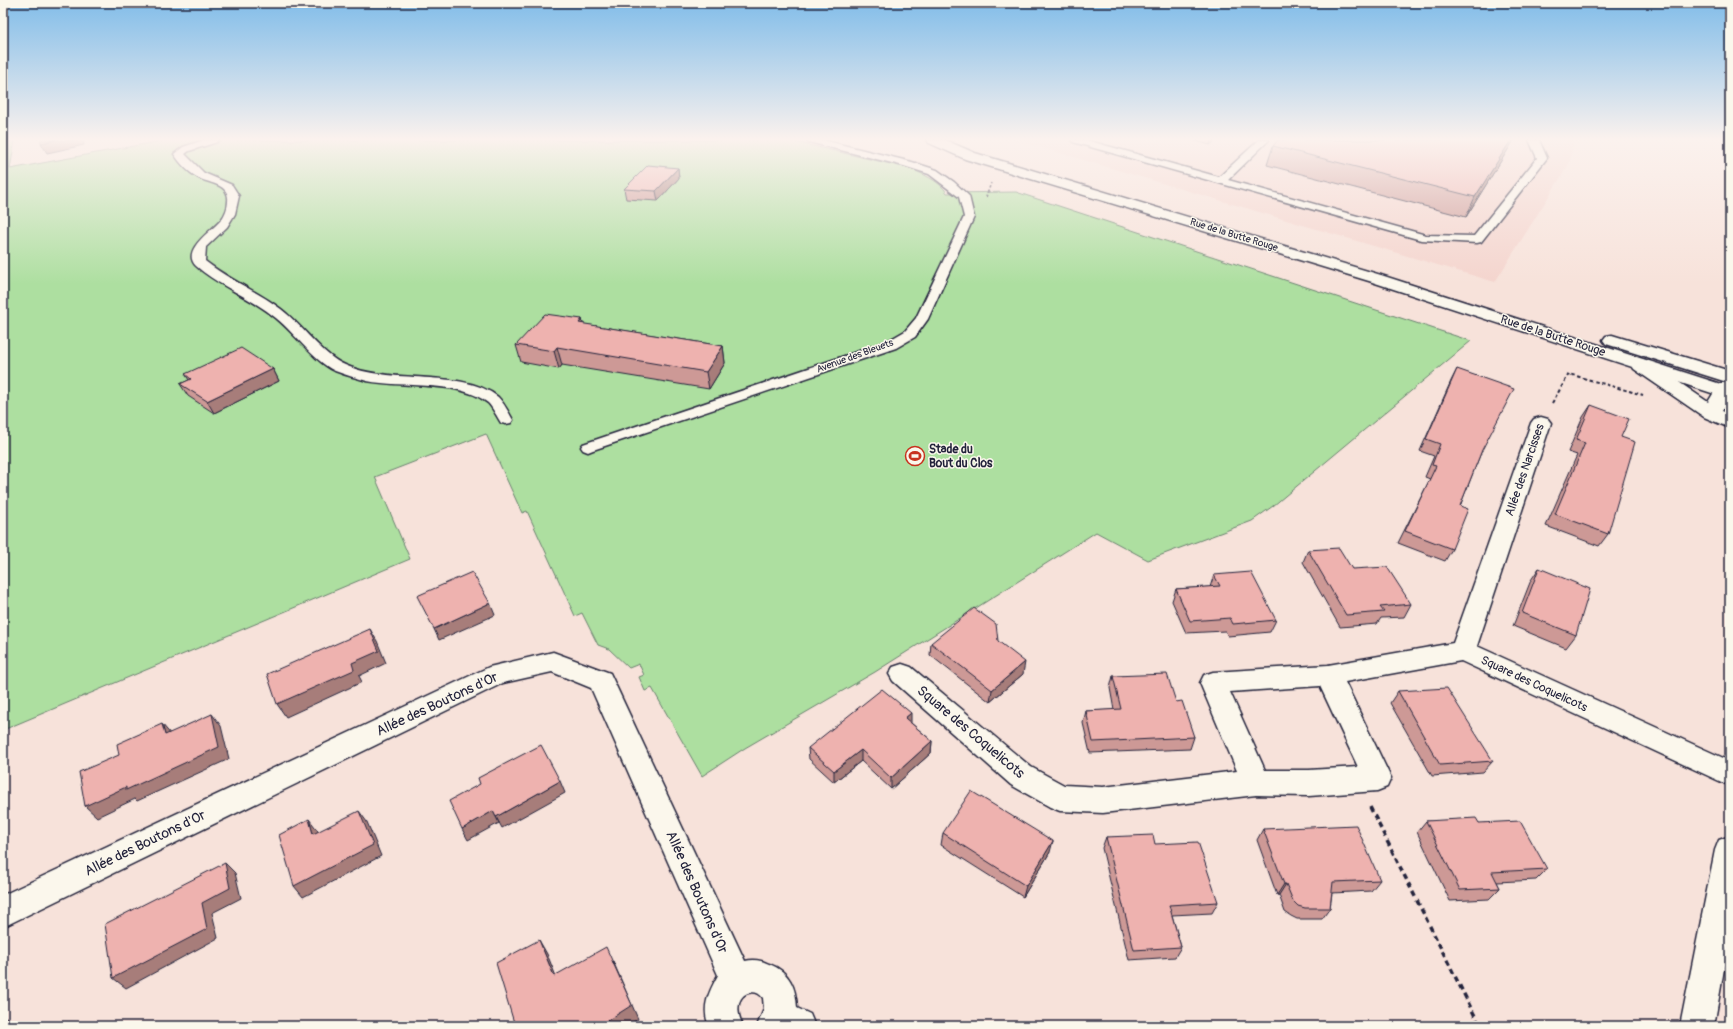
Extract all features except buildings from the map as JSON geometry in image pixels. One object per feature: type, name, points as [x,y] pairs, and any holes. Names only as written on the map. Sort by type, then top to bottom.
[{"type":"street","name":"Rue de la Butte Rouge","points":[[1076,188],[1375,278],[1641,365],[1728,387]]},
{"type":"street","name":"Rue de la Butte Rouge","points":[[1375,278],[1609,339],[1728,387]]},
{"type":"street","points":[[1641,365],[1711,412],[1730,422]]},
{"type":"street","points":[[1711,412],[1728,387]]},
{"type":"street","points":[[1711,412],[1730,432]]},
{"type":"street","name":"Allée des Narcisses","points":[[1463,651],[1541,423]]},
{"type":"street","points":[[1256,782],[1213,683],[1328,675],[1463,651]]},
{"type":"street","name":"Square des Coquelicots","points":[[1463,651],[1730,774]]},
{"type":"street","name":"Allée des Boutons d'Or","points":[[3,911],[498,674],[553,662],[601,681],[737,980]]},
{"type":"street","name":"Square des Coquelicots","points":[[902,674],[1021,776],[1060,798],[1103,800],[1256,782],[1309,783],[1377,778],[1328,675]]},
{"type":"street","points":[[1692,1020],[1730,850]]},
{"type":"street","points":[[726,1026],[721,1013],[724,995],[737,980],[745,976],[754,975],[771,981],[777,988],[781,996],[781,1007],[784,1023]]},
{"type":"lane","points":[[231,188],[234,200],[231,214],[222,227],[202,244],[198,255],[199,262],[215,275],[277,312],[328,360],[340,368],[370,377],[461,386],[480,392],[494,401],[506,420]]},
{"type":"lane","name":"Avenue des Bleuets","points":[[588,447],[890,345],[910,334],[922,319],[969,217],[968,206],[964,196],[955,188]]},
{"type":"lane","points":[[1246,188],[1425,238],[1477,240],[1518,188]]},
{"type":"path","name":"Allée des Narcisses","points":[[1541,423],[1569,374],[1649,397]]},
{"type":"path","points":[[1356,780],[1480,1026]]},
{"type":"shaded area","points":[[1178,188],[1554,188],[1495,282]]},
{"type":"green space","name":"Stade du Bout du Clos","points":[[3,188],[943,188],[947,193],[1016,192],[1471,341],[1273,506],[1252,521],[1148,560],[1096,532],[875,672],[745,748],[702,776],[652,688],[645,691],[639,677],[644,675],[639,664],[629,668],[609,649],[598,645],[582,613],[575,616],[527,511],[522,513],[486,434],[375,477],[410,559],[3,730]]},
{"type":"place","name":"Stade du Bout du Clos","points":[[915,456]]}]
